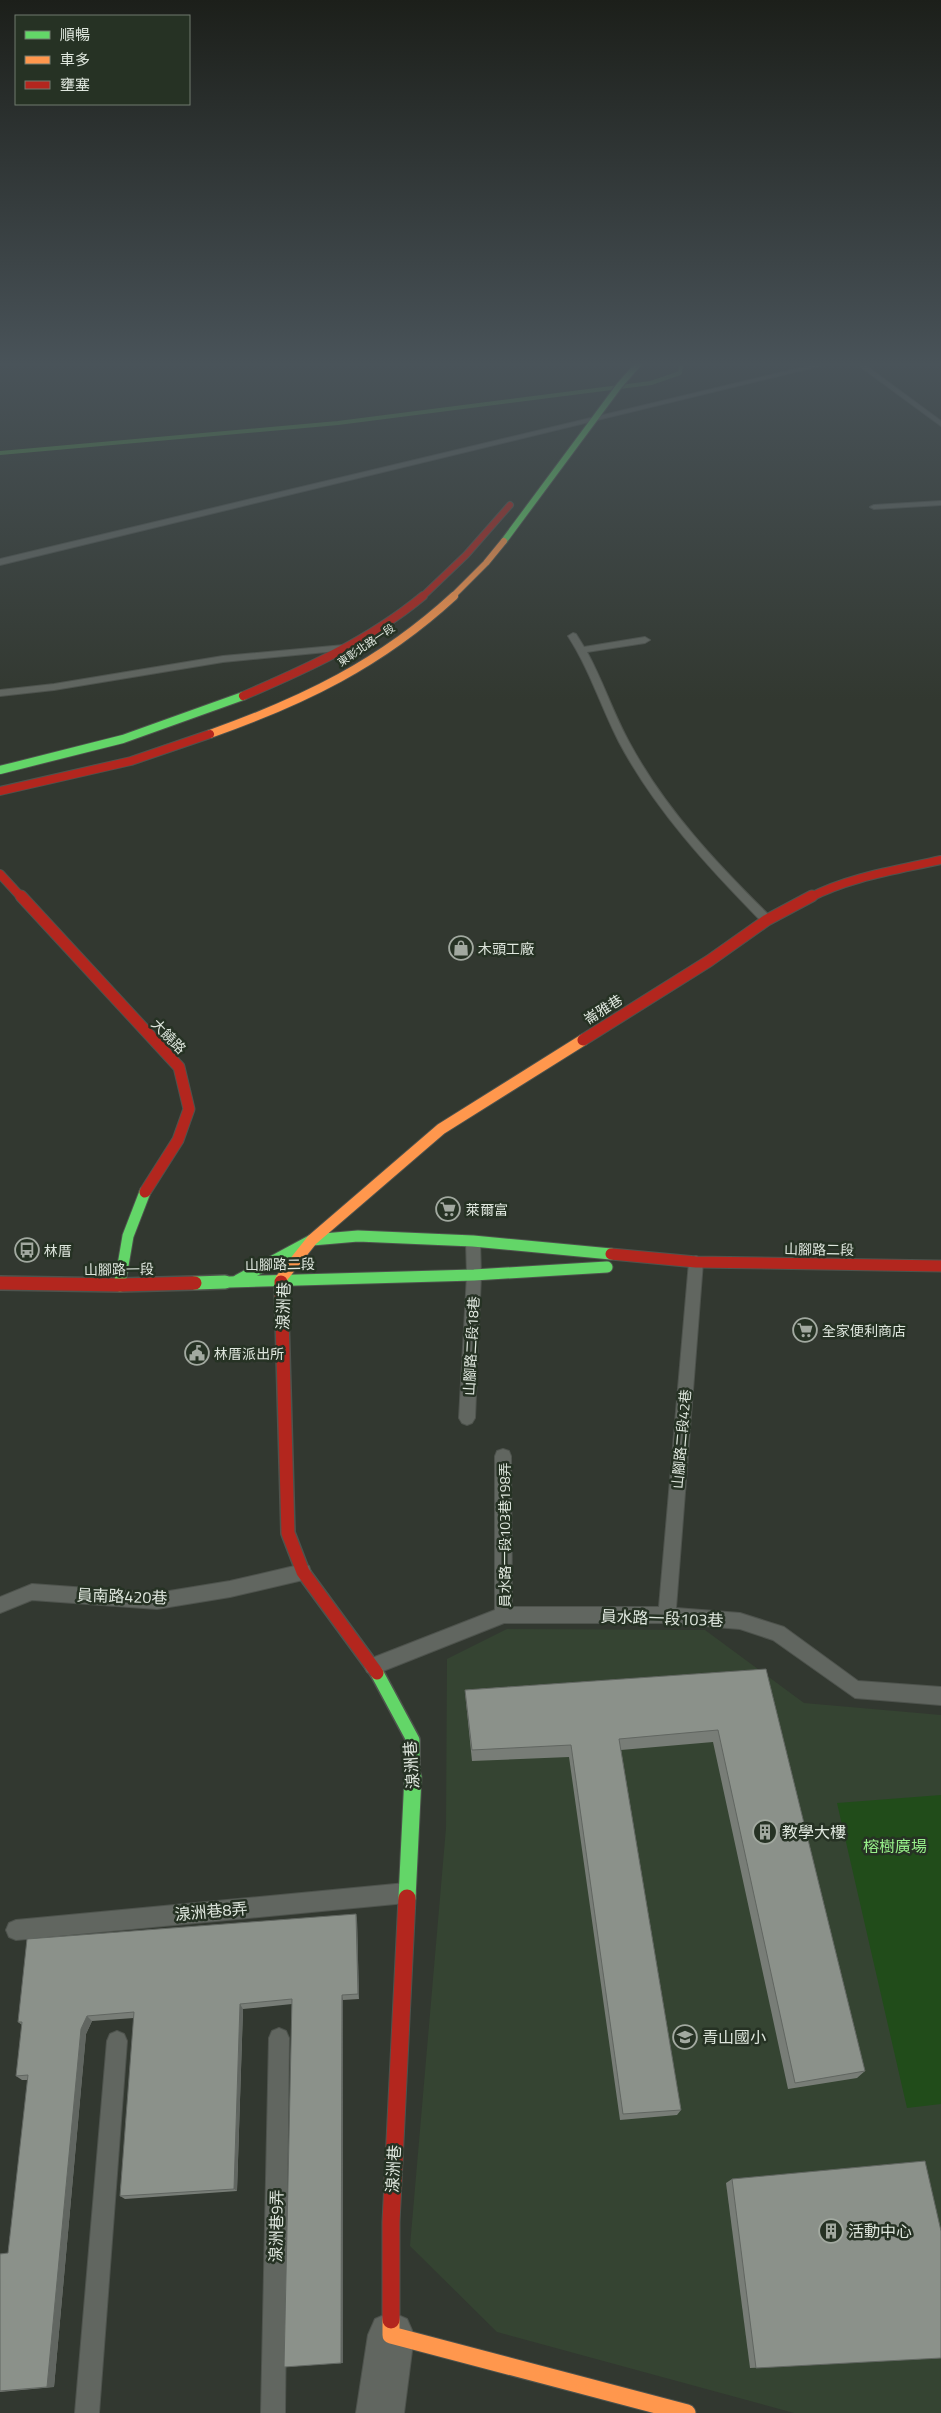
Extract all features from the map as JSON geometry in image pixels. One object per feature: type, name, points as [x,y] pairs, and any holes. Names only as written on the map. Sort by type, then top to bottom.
[{"type":"street","name":"東彰北路一段","points":[[0,791],[131,761],[240,723],[318,690],[355,669],[389,647],[446,602],[494,555],[553,475]]},
{"type":"street","name":"東彰北路一段","points":[[0,770],[47,760],[168,725],[225,705],[347,648],[417,600],[471,551],[520,493]]},
{"type":"street","name":"崙雅巷","points":[[312,1240],[441,1129],[708,961],[767,920],[820,892],[873,875],[941,860]]},
{"type":"street","name":"大饒路","points":[[0,874],[179,1067],[189,1109],[178,1140],[147,1188],[128,1236],[120,1285]]},
{"type":"street","name":"山腳路二段","points":[[238,1280],[312,1240],[358,1236],[473,1241],[696,1262]]},
{"type":"street","name":"湶洲巷","points":[[312,1240],[281,1279],[288,1533],[303,1572],[373,1666],[412,1740],[413,1809],[407,1893],[391,2222],[391,2335],[380,2413]]},
{"type":"street","name":"山腳路二段","points":[[238,1280],[474,1275],[696,1262],[941,1266]]},
{"type":"street","name":"山腳路一段","points":[[0,1283],[120,1285],[238,1280]]},
{"type":"street","points":[[391,2335],[687,2413]]},
{"type":"lane","points":[[0,562],[365,475]]},
{"type":"lane","points":[[874,507],[941,503]]},
{"type":"lane","points":[[572,636],[582,650],[624,742],[656,791],[718,872],[767,920]]},
{"type":"lane","points":[[582,650],[645,640]]},
{"type":"lane","points":[[0,692],[54,687],[223,659],[347,648]]},
{"type":"lane","name":"山腳路二段18巷","points":[[467,1418],[474,1275],[473,1241]]},
{"type":"lane","name":"山腳路二段42巷","points":[[667,1615],[696,1262]]},
{"type":"lane","name":"員水路一段103巷198弄","points":[[503,1456],[504,1615]]},
{"type":"lane","name":"員南路420巷","points":[[0,1605],[32,1592],[157,1600],[230,1588],[303,1572]]},
{"type":"lane","name":"員水路一段103巷","points":[[373,1666],[504,1615],[667,1615],[740,1621],[778,1633],[854,1689],[941,1696]]},
{"type":"lane","name":"湶洲巷8弄","points":[[16,1930],[407,1893]]},
{"type":"lane","name":"湶洲巷9弄","points":[[273,2413],[279,2038]]},
{"type":"lane","points":[[87,2413],[117,2040]]},
{"type":"shaded area","name":"青山國小","points":[[507,1629],[705,1630],[804,1703],[941,1715],[941,2413],[794,2413],[497,2332],[410,2246],[446,1828],[447,1659]]},
{"type":"green space","name":"榕樹廣場","points":[[941,1795],[941,2104],[907,2108],[837,1803]]},
{"type":"building","name":"教學大樓","points":[[766,1669],[865,2071],[795,2083],[718,1730],[619,1739],[681,2110],[623,2114],[571,1745],[472,1750],[465,1690]]},
{"type":"building","points":[[356,1914],[358,1994],[342,1995],[341,2363],[284,2367],[292,1999],[240,2004],[234,2189],[120,2196],[134,2012],[87,2016],[81,2029],[47,2387],[0,2391],[0,2254],[8,2253],[28,2075],[16,2076],[22,2022],[18,2022],[27,1939]]},
{"type":"building","name":"活動中心","points":[[925,2161],[941,2231],[941,2358],[756,2368],[732,2179]]},
{"type":"traffic: fast","points":[[504,541],[553,475]]},
{"type":"traffic: fast","points":[[0,770],[123,739],[243,696]]},
{"type":"traffic: fast","points":[[120,1285],[128,1236],[145,1192]]},
{"type":"traffic: fast","points":[[238,1280],[312,1240],[358,1236],[473,1241],[611,1254]]},
{"type":"traffic: fast","points":[[195,1283],[474,1275],[607,1267]]},
{"type":"traffic: fast","points":[[377,1673],[413,1740],[413,1809],[407,1898]]},
{"type":"traffic: slow","points":[[210,734],[306,697],[370,660],[420,625],[444,605],[466,585],[504,541]]},
{"type":"traffic: slow","points":[[281,1282],[281,1279],[312,1240],[441,1129],[583,1040]]},
{"type":"traffic: slow","points":[[391,2320],[391,2335],[687,2413]]},
{"type":"traffic: jam","points":[[243,696],[333,654],[397,616],[430,590],[454,567],[510,505]]},
{"type":"traffic: jam","points":[[0,791],[131,761],[210,734]]},
{"type":"traffic: jam","points":[[583,1040],[709,961],[767,920],[820,892],[873,875],[941,860]]},
{"type":"traffic: jam","points":[[0,874],[179,1067],[189,1109],[178,1140],[145,1192]]},
{"type":"traffic: jam","points":[[611,1254],[696,1262],[941,1266]]},
{"type":"traffic: jam","points":[[281,1282],[288,1533],[303,1572],[377,1673]]},
{"type":"traffic: jam","points":[[0,1283],[120,1285],[195,1283]]},
{"type":"traffic: jam","points":[[391,2320],[391,2222],[407,1898]]},
{"type":"place","name":"木頭工廠","points":[[461,948]]},
{"type":"place","name":"萊爾富","points":[[448,1209]]},
{"type":"place","name":"林厝","points":[[27,1250]]},
{"type":"place","name":"全家便利商店","points":[[805,1330]]},
{"type":"place","name":"林厝派出所","points":[[197,1353]]},
{"type":"place","name":"教學大樓","points":[[765,1832]]},
{"type":"place","name":"青山國小","points":[[685,2037]]},
{"type":"place","name":"活動中心","points":[[831,2231]]}]
